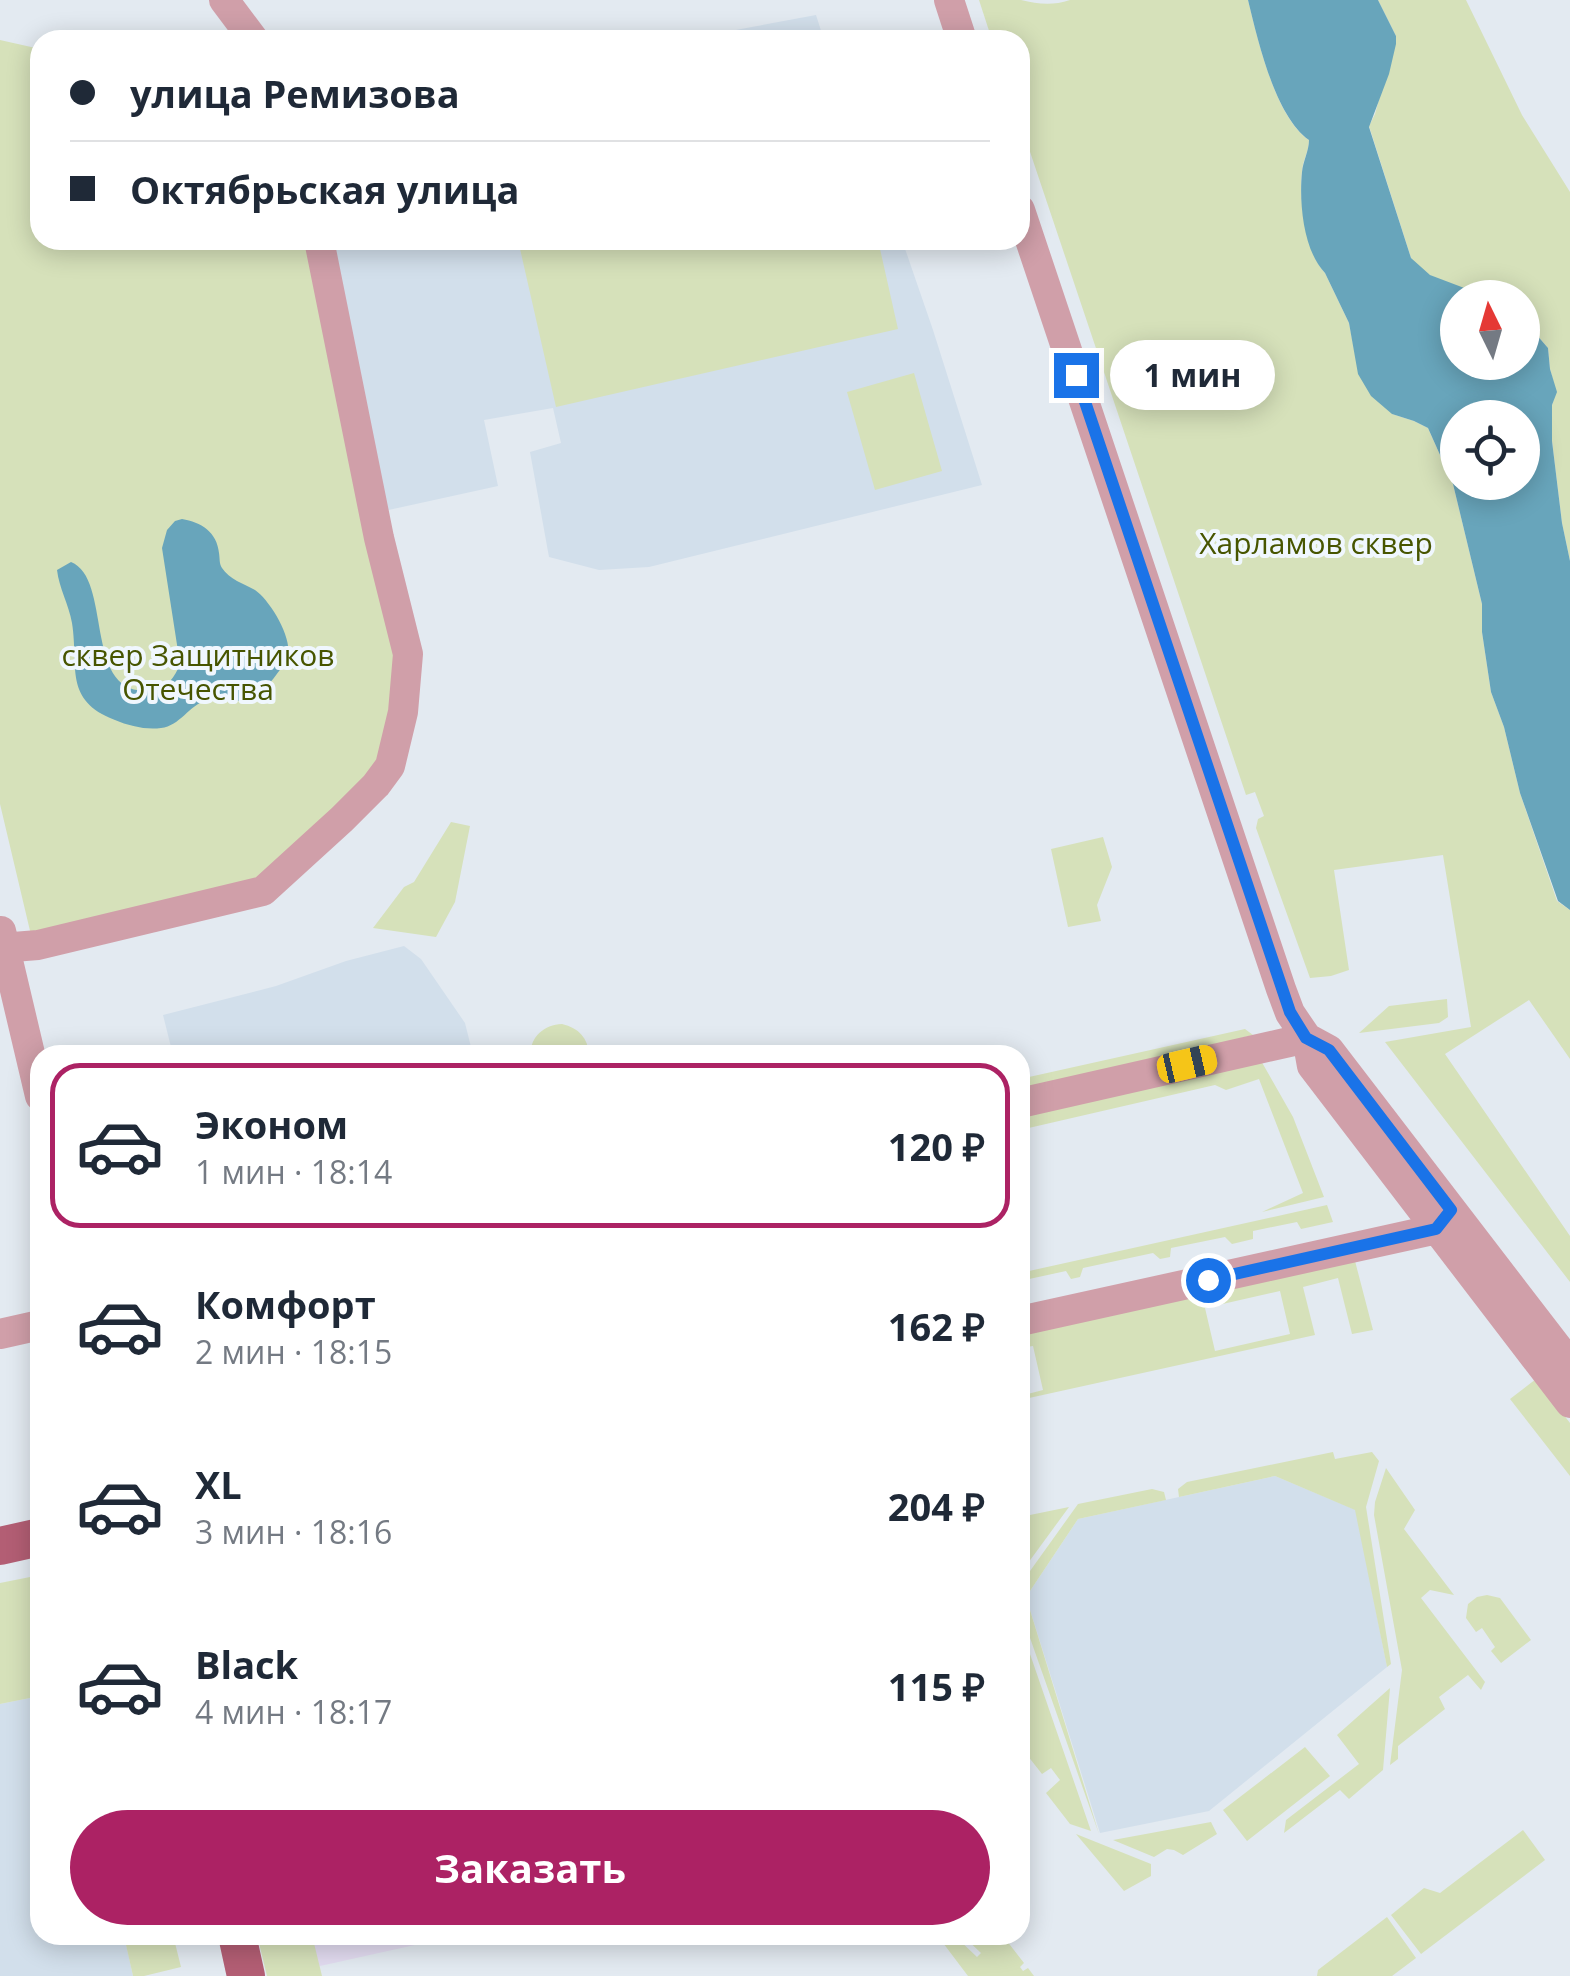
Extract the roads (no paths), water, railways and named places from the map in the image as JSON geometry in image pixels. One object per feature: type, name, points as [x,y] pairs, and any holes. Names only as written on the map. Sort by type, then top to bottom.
[{"type":"main road","points":[[0,1524],[30,1517]]},
{"type":"main road","points":[[0,1546],[30,1539]]},
{"type":"main road","points":[[239,1945],[246,1976]]},
{"type":"street","points":[[224,0],[246,30]]},
{"type":"street","points":[[949,0],[959,30]]},
{"type":"street","points":[[1030,240],[1290,1012],[1306,1038],[1329,1050],[1437,1217],[1570,1403]]},
{"type":"street","points":[[30,1055],[2,941],[38,944],[263,891],[355,806],[390,766],[403,712],[408,654],[379,538],[321,250]]},
{"type":"street","points":[[1030,1100],[1306,1038]]},
{"type":"street","points":[[1030,1298],[1437,1217]]},
{"type":"street","points":[[1030,1319],[1437,1217]]},
{"type":"street","points":[[1437,1217],[1570,1364]]},
{"type":"street","points":[[0,1334],[30,1326]]},
{"type":"water","points":[[1248,0],[1378,0],[1396,36],[1396,44],[1369,127],[1411,258],[1430,275],[1443,280],[1440,280],[1440,380],[1540,380],[1540,339],[1548,348],[1557,392],[1552,405],[1552,441],[1570,561],[1570,910],[1558,901],[1520,793],[1491,692],[1482,604],[1457,500],[1540,500],[1540,400],[1440,400],[1440,455],[1428,428],[1392,414],[1371,396],[1358,374],[1349,323],[1312,252],[1304,225],[1301,184],[1309,140],[1297,129],[1277,96]]},
{"type":"water","points":[[182,519],[207,529],[218,546],[225,572],[267,602],[280,621],[289,651],[253,702],[212,699],[168,726],[132,726],[99,712],[80,692],[72,623],[57,570],[71,562],[84,573],[92,591],[107,659],[116,677],[131,688],[158,689],[170,681],[180,664],[162,548],[167,530]]},
{"type":"park label","name":"Харламов сквер","points":[[1316,542]]},
{"type":"park label","name":"сквер Защитников Отечества","points":[[198,671]]}]
